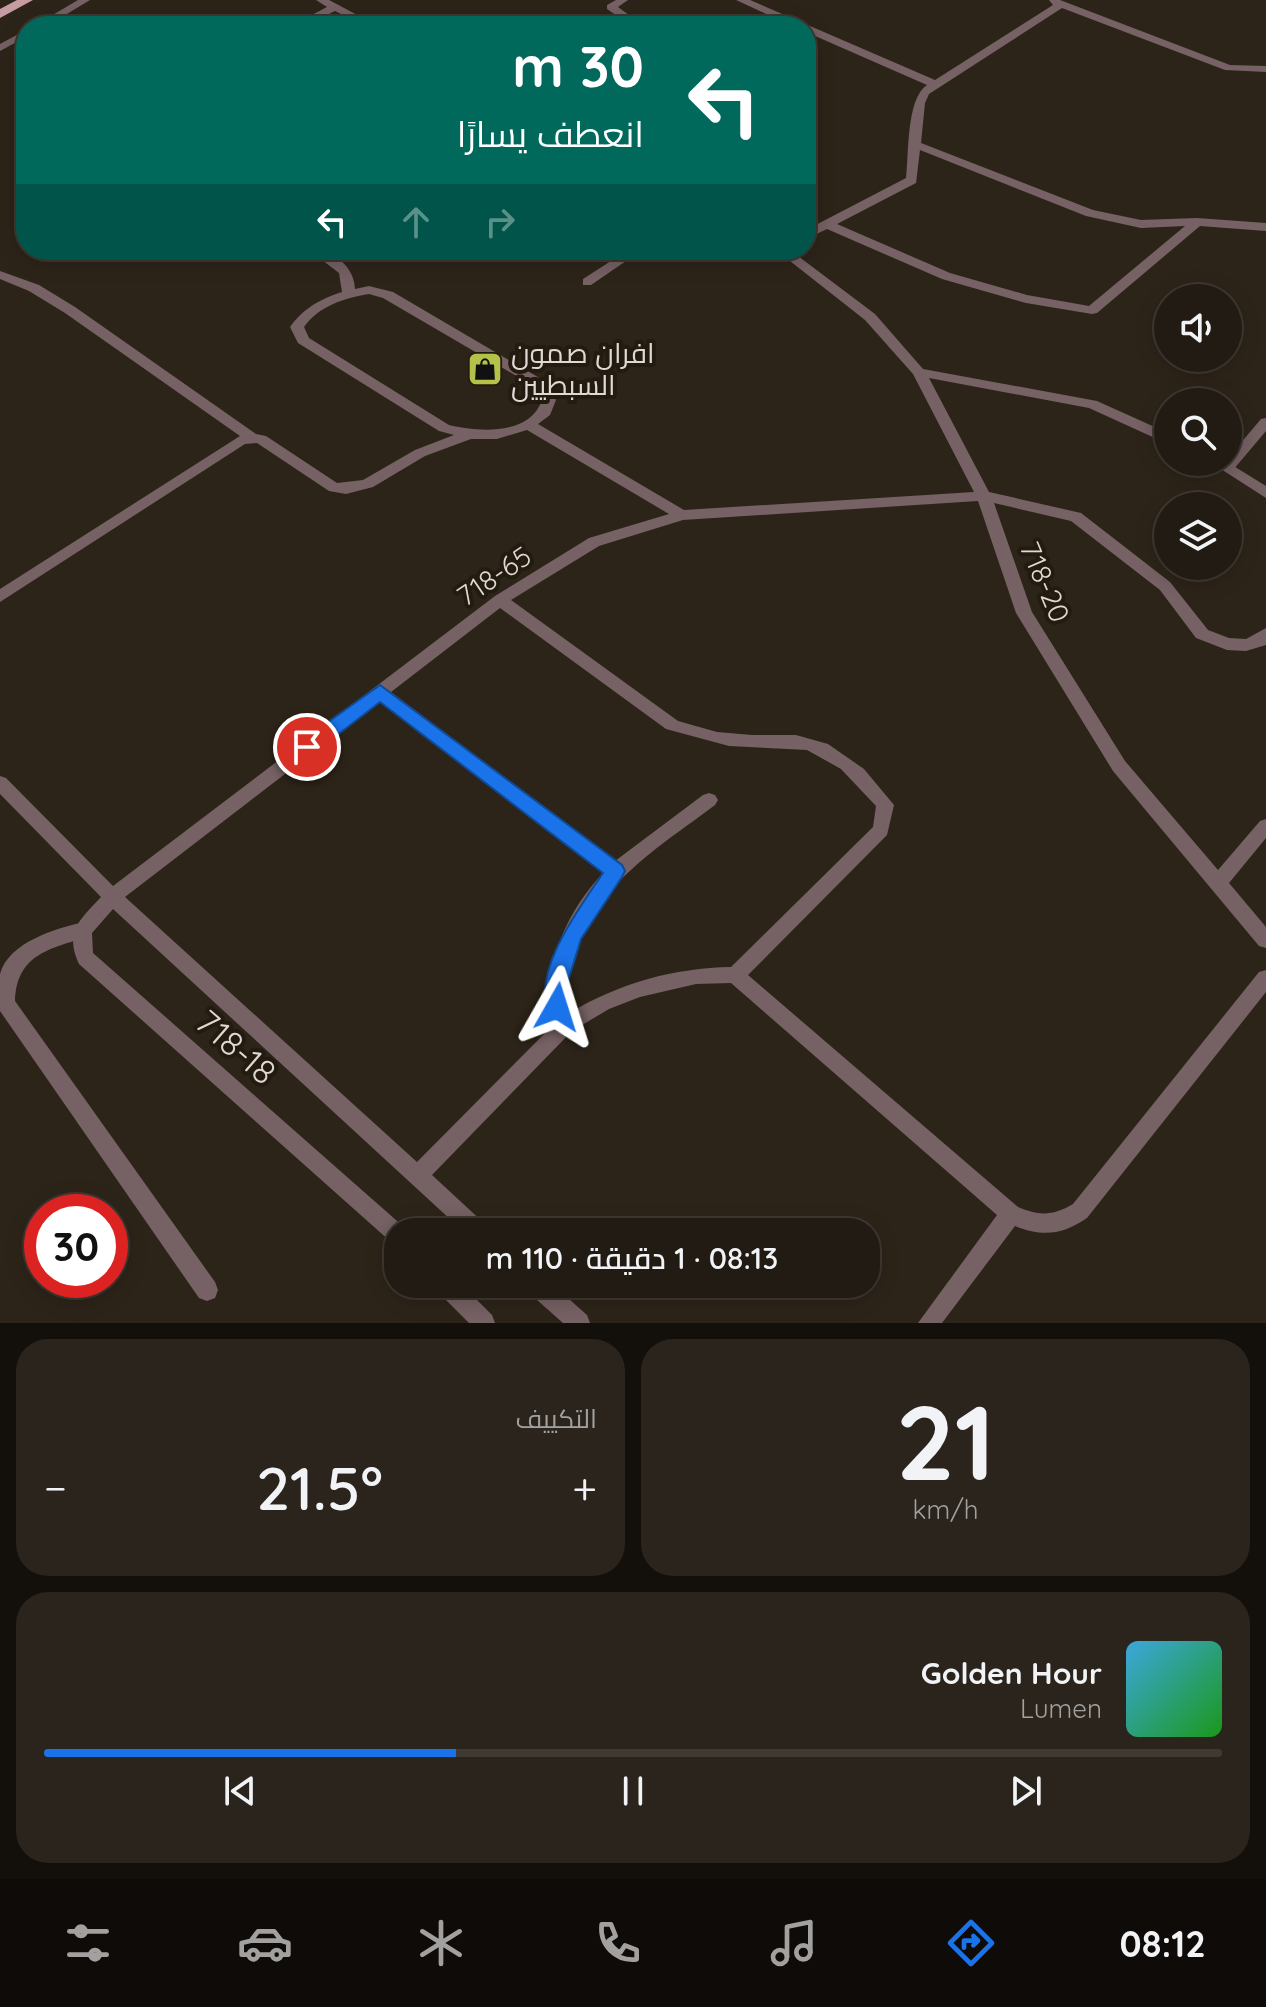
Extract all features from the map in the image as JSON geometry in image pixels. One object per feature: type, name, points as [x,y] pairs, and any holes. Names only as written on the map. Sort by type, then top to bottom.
[{"type":"main road","points":[[0,14],[27,0]]},
{"type":"street","points":[[57,16],[85,0]]},
{"type":"street","points":[[321,0],[354,16]]},
{"type":"street","points":[[623,0],[611,7],[624,16]]},
{"type":"street","points":[[741,0],[778,16]]},
{"type":"street","points":[[816,230],[912,180],[919,103],[924,92],[1057,2],[1220,65],[1266,77]]},
{"type":"street","points":[[317,16],[336,7]]},
{"type":"street","points":[[816,33],[936,85]]},
{"type":"street","points":[[1251,71],[1266,69]]},
{"type":"street","points":[[917,145],[1090,213],[1141,224],[1197,222],[1266,227]]},
{"type":"street","points":[[827,224],[946,276],[1026,299],[1092,310],[1197,222]]},
{"type":"street","points":[[330,260],[343,269],[350,283],[348,293]]},
{"type":"street","points":[[587,282],[621,260]]},
{"type":"street","name":"718-20","points":[[795,260],[870,317],[919,372],[984,496],[1024,613],[1119,766],[1266,940]]},
{"type":"street","points":[[0,275],[34,288],[70,310],[252,438]]},
{"type":"street","points":[[369,290],[388,295],[543,386],[549,400],[545,412],[512,433],[468,435],[444,428],[303,340],[297,327],[304,315],[348,293],[369,290]]},
{"type":"street","points":[[919,372],[1092,404],[1154,433]]},
{"type":"street","points":[[1242,445],[1266,422]]},
{"type":"street","points":[[529,425],[682,515]]},
{"type":"street","points":[[0,596],[240,441],[261,439],[334,488],[346,490],[362,487],[420,454],[468,435]]},
{"type":"street","points":[[1240,476],[1266,493]]},
{"type":"street","name":"718-65","points":[[112,897],[500,600],[594,542],[682,515],[984,496],[1076,517],[1165,586],[1202,634],[1227,644],[1246,645],[1260,641],[1266,634]]},
{"type":"street","points":[[500,600],[672,725],[702,737],[735,741],[795,740],[820,747],[870,783],[885,805],[881,830],[735,975]]},
{"type":"street","points":[[380,692],[615,871]]},
{"type":"street","points":[[0,783],[112,897],[464,1218]]},
{"type":"street","points":[[565,1025],[557,1007],[556,985],[562,960],[586,911],[615,871],[709,800]]},
{"type":"street","points":[[1219,882],[1266,826]]},
{"type":"street","points":[[112,897],[83,930],[50,939],[19,963],[7,978],[5,1003],[207,1290]]},
{"type":"street","name":"718-18","points":[[83,930],[82,949],[86,958],[384,1223]]},
{"type":"street","points":[[418,1175],[565,1025],[602,1003],[639,989],[696,976],[735,975],[1011,1214],[1036,1225],[1056,1224],[1080,1211],[1266,978]]},
{"type":"street","points":[[929,1323],[1011,1214]]},
{"type":"street","points":[[460,1298],[484,1323]]},
{"type":"street","points":[[551,1298],[579,1323]]},
{"type":"place","name":"افران صمون السبطيين","points":[[485,369]]},
{"type":"route","points":[[307,747],[380,692],[615,871],[572,936],[556,985],[557,1007]]}]
